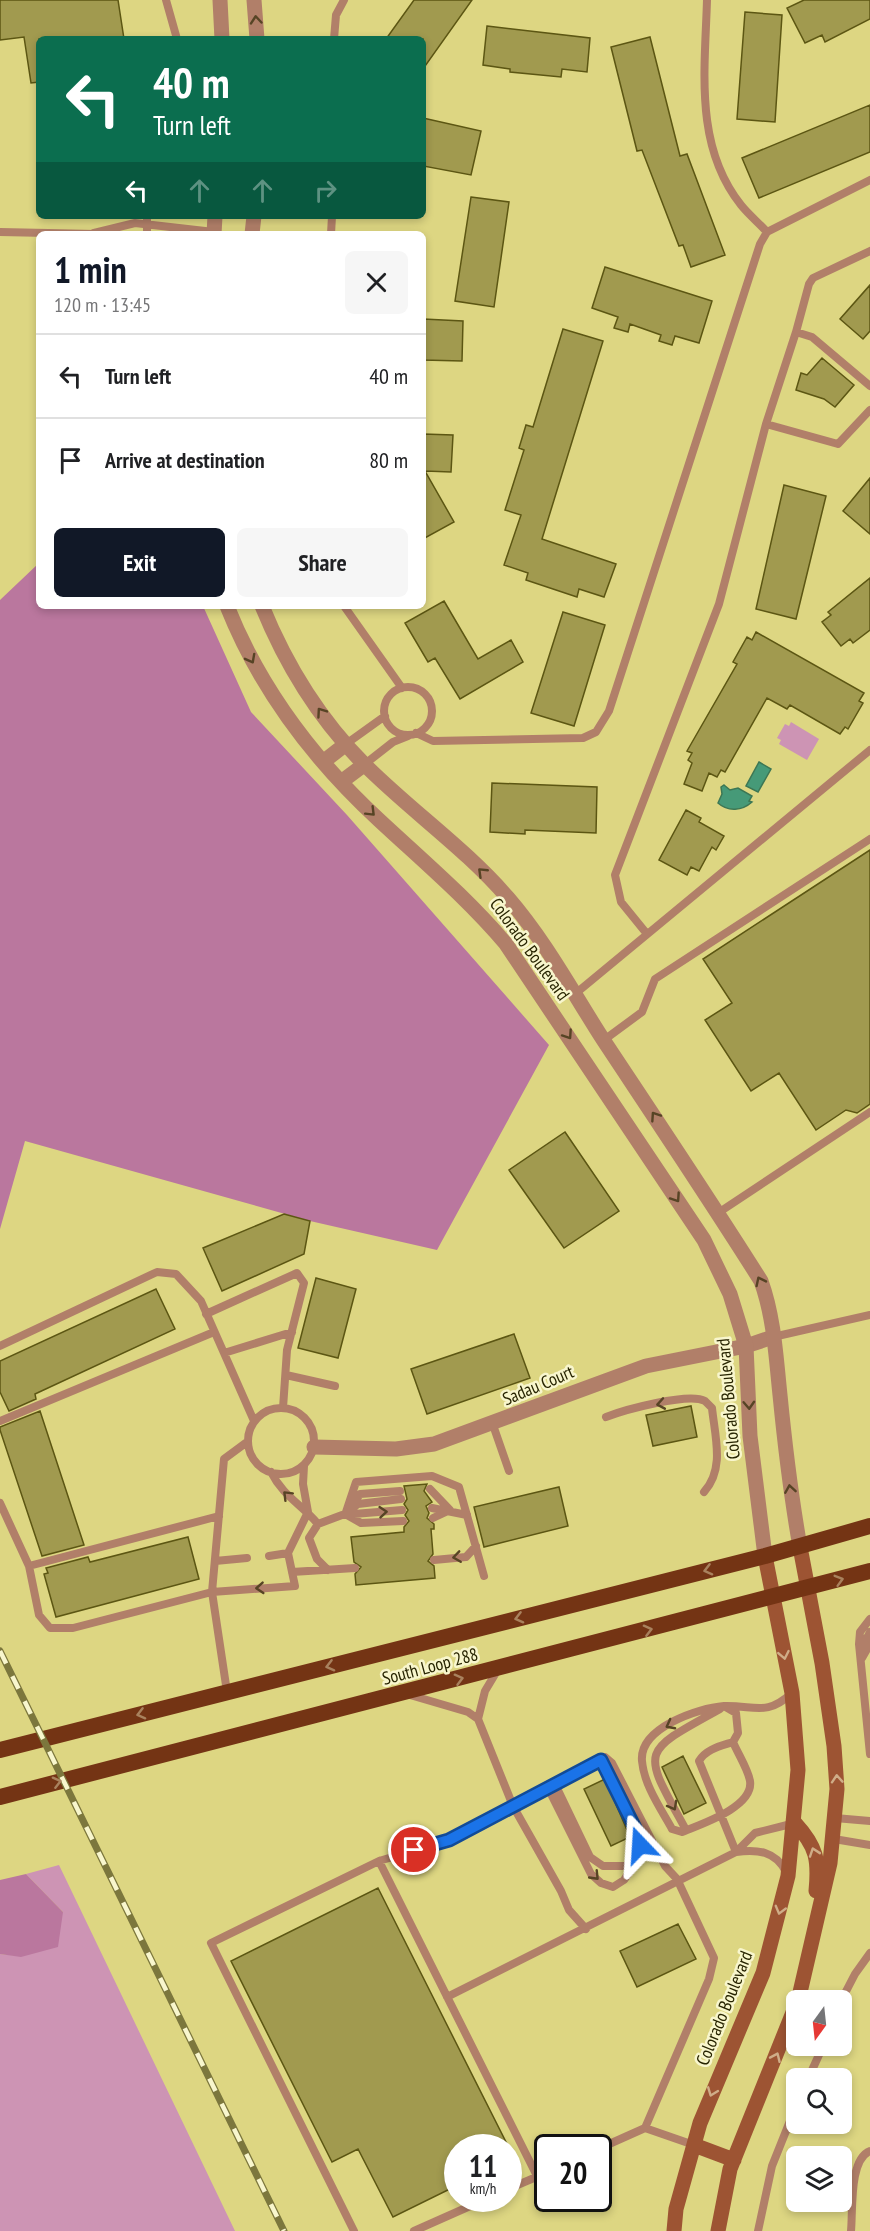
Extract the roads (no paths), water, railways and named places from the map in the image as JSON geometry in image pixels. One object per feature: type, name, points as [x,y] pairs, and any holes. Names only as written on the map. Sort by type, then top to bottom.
[{"type":"highway","name":"South Loop 288","points":[[0,1750],[800,1547],[870,1526]]},
{"type":"highway","name":"South Loop 288","points":[[0,1797],[809,1589],[870,1571]]},
{"type":"main road","name":"Colorado Boulevard","points":[[800,1547],[834,1746],[837,1790],[834,1839],[800,1990]]},
{"type":"main road","name":"Colorado Boulevard","points":[[674,2231],[676,2209],[694,2145],[723,2062],[763,1972],[788,1876],[795,1823],[798,1770],[792,1693],[765,1556]]},
{"type":"main road","points":[[795,1823],[809,1838],[819,1865],[799,1970],[798,1990]]},
{"type":"main road","name":"Colorado Boulevard","points":[[718,2231],[734,2160],[786,2029]]},
{"type":"main road","points":[[694,2145],[734,2160]]},
{"type":"street","points":[[220,0],[222,36]]},
{"type":"street","points":[[254,0],[257,36]]},
{"type":"street","name":"Colorado Boulevard","points":[[228,609],[239,636],[268,691],[322,762],[378,819],[473,905],[506,944],[704,1240],[730,1294],[746,1346],[750,1436],[765,1556]]},
{"type":"street","name":"Colorado Boulevard","points":[[263,609],[277,643],[297,678],[346,744],[364,764],[413,806],[508,898],[551,954],[603,1040],[761,1281],[768,1300],[789,1484],[800,1547]]},
{"type":"street","points":[[322,762],[346,744]]},
{"type":"street","points":[[341,782],[364,764]]},
{"type":"street","points":[[551,1010],[575,994]]},
{"type":"street","name":"Sadau Court","points":[[314,1447],[396,1449],[434,1444],[493,1425],[593,1383],[646,1366],[746,1346],[773,1337]]},
{"type":"lane","points":[[166,0],[176,36]]},
{"type":"lane","points":[[334,36],[336,15],[344,0]]},
{"type":"lane","points":[[707,0],[704,115],[711,143],[722,172],[741,205],[767,232]]},
{"type":"lane","points":[[364,764],[393,742],[414,734],[428,723],[432,708],[424,694],[410,687],[402,688],[386,702],[385,717],[392,729],[398,733],[414,734],[433,741],[583,738],[596,732],[609,711],[760,244],[767,232],[870,180]]},
{"type":"lane","points":[[106,231],[147,220],[204,231]]},
{"type":"lane","points":[[0,232],[36,233]]},
{"type":"lane","points":[[647,934],[621,902],[615,875],[719,604],[766,424],[813,278],[870,251]]},
{"type":"lane","points":[[796,332],[812,337],[870,386]]},
{"type":"lane","points":[[766,424],[838,444],[870,410]]},
{"type":"lane","points":[[346,609],[402,688]]},
{"type":"lane","points":[[346,744],[385,717]]},
{"type":"lane","points":[[575,994],[870,750]]},
{"type":"lane","points":[[603,1040],[642,1012],[655,979],[870,839]]},
{"type":"lane","points":[[718,1213],[870,1112]]},
{"type":"lane","points":[[0,1346],[157,1272],[176,1274],[201,1301],[254,1421]]},
{"type":"lane","points":[[206,1314],[297,1273],[304,1283],[292,1332],[283,1408]]},
{"type":"lane","points":[[773,1337],[870,1315]]},
{"type":"lane","points":[[0,1421],[214,1332]]},
{"type":"lane","points":[[224,1353],[292,1332]]},
{"type":"lane","points":[[286,1375],[335,1386]]},
{"type":"lane","points":[[606,1416],[626,1410],[693,1398],[706,1401],[712,1408],[718,1466],[712,1484],[704,1492]]},
{"type":"lane","points":[[0,1503],[28,1566],[39,1615],[50,1628],[73,1628],[212,1592],[295,1586],[288,1553],[308,1512],[303,1484],[304,1466],[314,1447],[310,1425],[294,1411],[283,1408],[262,1413],[254,1421],[247,1442],[224,1459],[212,1592],[227,1692]]},
{"type":"lane","points":[[493,1425],[509,1471]]},
{"type":"lane","points":[[247,1442],[255,1462],[271,1472],[284,1475],[304,1466]]},
{"type":"lane","points":[[271,1472],[285,1495],[308,1512],[318,1524]]},
{"type":"lane","points":[[345,1515],[356,1482],[432,1476],[459,1487],[484,1576]]},
{"type":"lane","points":[[431,1492],[450,1510]]},
{"type":"lane","points":[[345,1515],[358,1504],[401,1495]]},
{"type":"lane","points":[[432,1508],[467,1515]]},
{"type":"lane","points":[[328,1570],[317,1559],[309,1538],[318,1524],[345,1515],[402,1510]]},
{"type":"lane","points":[[433,1518],[450,1510]]},
{"type":"lane","points":[[345,1515],[361,1523],[403,1521]]},
{"type":"lane","points":[[28,1566],[219,1516]]},
{"type":"lane","points":[[434,1560],[466,1557],[476,1546]]},
{"type":"lane","points":[[268,1556],[288,1553]]},
{"type":"lane","points":[[215,1561],[246,1558]]},
{"type":"lane","points":[[292,1572],[355,1568]]},
{"type":"lane","points":[[870,1619],[860,1632],[870,1754]]},
{"type":"lane","points":[[863,1666],[870,1632]]},
{"type":"lane","points":[[863,1666],[870,1644]]},
{"type":"lane","points":[[863,1666],[870,1652]]},
{"type":"lane","points":[[863,1666],[870,1661]]},
{"type":"lane","points":[[478,1719],[485,1691],[498,1668]]},
{"type":"lane","points":[[402,1693],[468,1712],[478,1719],[513,1806],[561,1891],[569,1910],[586,1929]]},
{"type":"lane","points":[[733,1742],[750,1781],[749,1792],[743,1802],[721,1815],[686,1830],[672,1829],[646,1780],[641,1759],[649,1739],[666,1725],[707,1707],[743,1706],[762,1710],[779,1706],[792,1693]]},
{"type":"lane","points":[[724,1706],[736,1713],[739,1723],[738,1733],[733,1742],[708,1752],[699,1761],[736,1852]]},
{"type":"lane","points":[[686,1830],[657,1777],[653,1760],[658,1748],[670,1735],[724,1706]]},
{"type":"lane","points":[[354,2231],[211,1943],[379,1861],[449,1840],[605,1757],[612,1763],[665,1866],[677,1879],[714,1958],[709,1978],[645,2128],[612,2143]]},
{"type":"lane","points":[[552,1786],[591,1874],[601,1883],[613,1887],[624,1880],[638,1858],[640,1845],[637,1832],[601,1760]]},
{"type":"lane","points":[[552,1786],[590,1857],[603,1866],[619,1868],[630,1866],[638,1858]]},
{"type":"lane","points":[[835,1818],[870,1821]]},
{"type":"lane","points":[[736,1852],[755,1833],[795,1823]]},
{"type":"lane","points":[[834,1839],[870,1845]]},
{"type":"lane","points":[[447,1997],[586,1929],[677,1879],[736,1852],[751,1850],[765,1852],[781,1861],[788,1876]]},
{"type":"lane","points":[[379,1861],[534,2170]]},
{"type":"lane","points":[[847,1990],[870,1953]]},
{"type":"lane","points":[[645,2128],[694,2145]]},
{"type":"lane","points":[[758,2231],[772,2166],[786,2131]]},
{"type":"lane","points":[[851,2231],[856,2169],[859,2159],[870,2151]]},
{"type":"lane","points":[[414,2231],[457,2212]]},
{"type":"railway","points":[[0,1651],[284,2231]]}]
